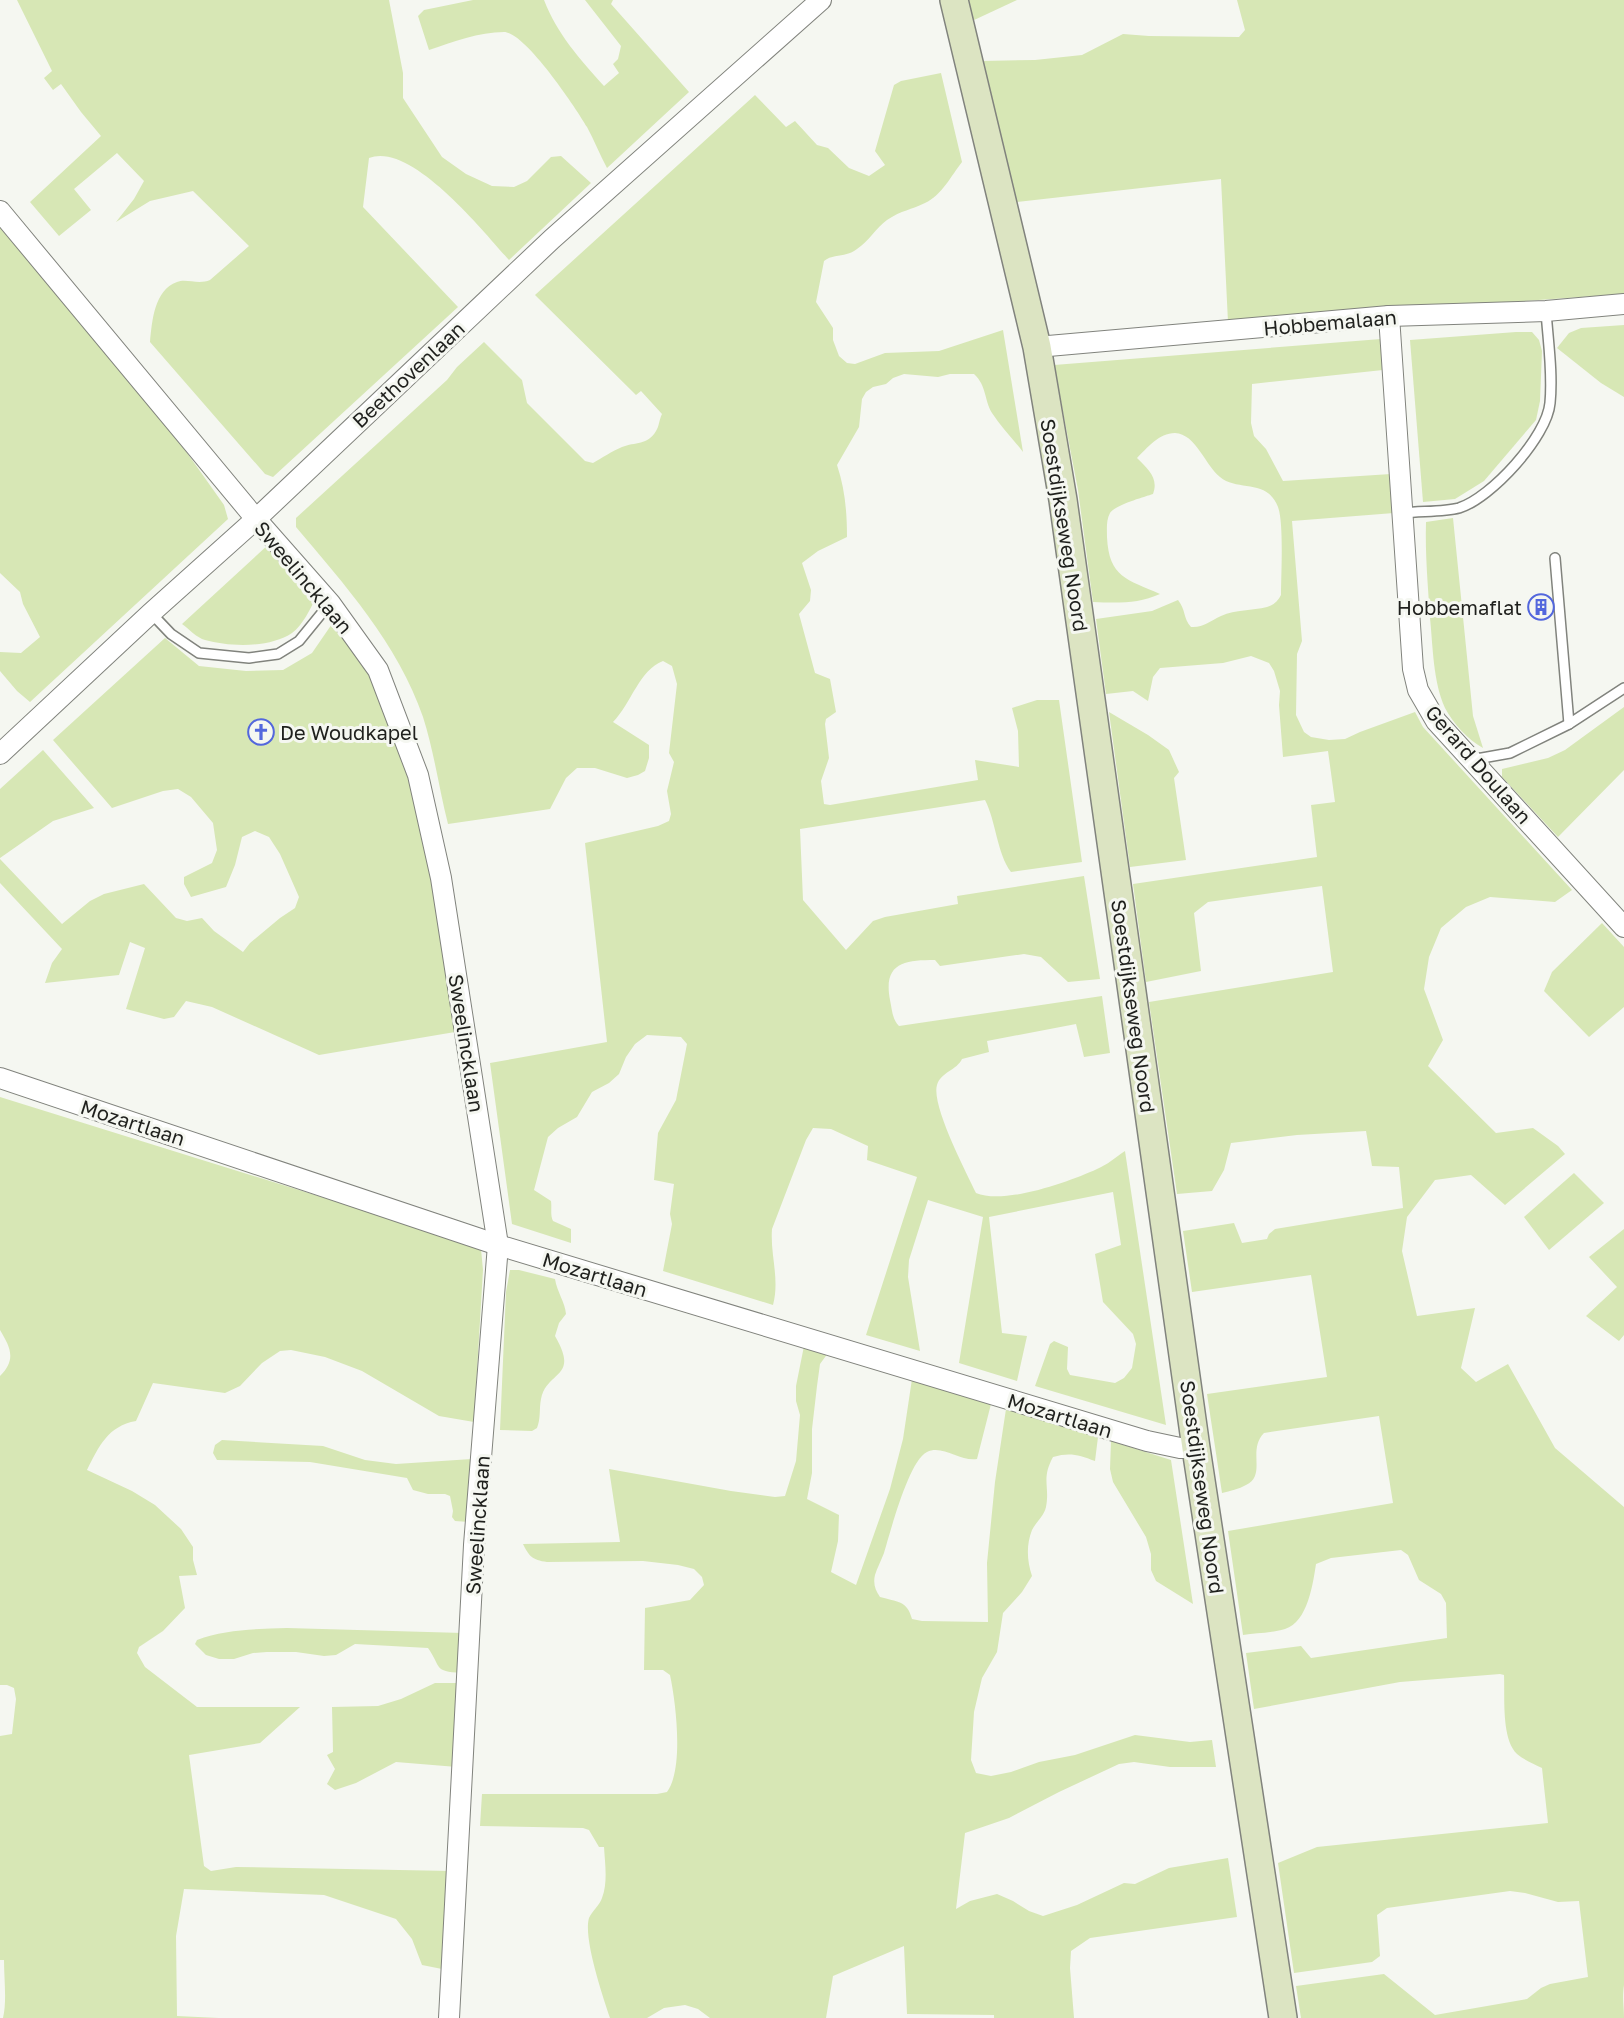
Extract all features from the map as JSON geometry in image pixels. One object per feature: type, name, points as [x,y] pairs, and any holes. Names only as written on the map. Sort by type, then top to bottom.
[{"type":"main road","name":"Soestdijkseweg Noord","points":[[954,0],[1037,347],[1065,512],[1196,1448],[1283,2018]]},
{"type":"street","name":"Beethovenlaan","points":[[0,754],[256,519],[552,239],[821,0]]},
{"type":"street","name":"Sweelincklaan","points":[[0,211],[256,519],[330,603],[378,670],[418,775],[441,878],[498,1245],[474,1557],[449,2018]]},
{"type":"street","name":"Hobbemalaan","points":[[1037,347],[1389,316],[1546,311],[1624,304]]},
{"type":"street","name":"Gerard Doulaan","points":[[1389,316],[1413,669],[1418,690],[1436,721],[1624,927]]},
{"type":"street","name":"Mozartlaan","points":[[0,1078],[498,1245],[1147,1441],[1180,1448],[1196,1448]]},
{"type":"lane","points":[[1404,513],[1458,508],[1478,498],[1511,468],[1542,430],[1550,406],[1546,311]]},
{"type":"lane","points":[[1555,558],[1569,724]]},
{"type":"lane","points":[[151,613],[171,634],[199,653],[249,658],[278,654],[299,640],[330,603]]},
{"type":"lane","points":[[1471,760],[1510,753],[1569,724],[1624,688]]},
{"type":"green space","points":[[17,0],[389,0],[403,73],[403,98],[442,157],[466,174],[492,186],[514,187],[527,181],[551,157],[561,156],[591,183],[509,260],[465,211],[425,175],[405,163],[386,156],[369,158],[363,207],[458,307],[273,477],[265,474],[150,342],[159,299],[169,286],[181,281],[210,280],[249,246],[193,191],[150,201],[116,222],[134,199],[144,181],[117,153],[74,189],[91,210],[59,236],[30,202],[101,136],[61,84],[53,90],[44,78],[52,71]]},
{"type":"green space","points":[[473,0],[544,0],[562,35],[604,86],[619,73],[613,64],[618,59],[621,46],[585,0],[613,0],[611,4],[689,92],[607,168],[587,127],[572,104],[537,57],[513,35],[504,32],[485,34],[429,50],[418,16],[424,10]]},
{"type":"green space","points":[[967,0],[1017,0],[972,21]]},
{"type":"green space","points":[[1237,0],[1624,0],[1624,294],[1228,322],[1221,179],[1017,202],[982,61],[1035,60],[1082,55],[1123,34],[1239,37],[1245,30]]},
{"type":"green space","points":[[941,73],[962,162],[931,200],[887,220],[853,252],[824,261],[816,302],[833,328],[833,340],[839,356],[847,363],[855,364],[885,353],[939,351],[1003,330],[1023,452],[992,413],[981,383],[974,374],[950,374],[938,377],[904,374],[893,378],[886,384],[873,387],[862,399],[859,427],[837,465],[845,501],[847,537],[818,551],[802,563],[811,590],[810,601],[799,614],[815,673],[830,679],[836,712],[826,719],[825,724],[829,758],[821,781],[824,804],[830,805],[978,780],[975,760],[1019,767],[1018,731],[1012,708],[1037,700],[1059,700],[1082,862],[1011,872],[1006,865],[985,800],[800,829],[803,900],[846,950],[873,921],[885,917],[958,904],[957,896],[1084,876],[1100,979],[1068,982],[1041,957],[1024,954],[940,966],[935,960],[914,961],[898,966],[893,971],[890,978],[890,1000],[899,1026],[1102,996],[1110,1053],[1084,1057],[1076,1024],[987,1041],[989,1052],[962,1059],[939,1081],[937,1095],[950,1139],[976,1193],[1003,1196],[1036,1190],[1097,1169],[1125,1151],[1166,1425],[1035,1386],[1050,1344],[1054,1341],[1068,1347],[1067,1369],[1070,1375],[1115,1383],[1124,1378],[1132,1368],[1136,1344],[1133,1334],[1103,1302],[1095,1254],[1121,1245],[1113,1192],[989,1217],[1002,1333],[1027,1336],[1017,1381],[959,1363],[983,1217],[928,1200],[909,1260],[908,1277],[920,1351],[866,1335],[917,1177],[867,1160],[868,1146],[831,1129],[813,1128],[806,1140],[772,1229],[776,1286],[773,1305],[663,1271],[672,1224],[670,1214],[674,1184],[654,1180],[658,1133],[676,1100],[687,1044],[681,1037],[647,1035],[635,1044],[626,1057],[619,1074],[609,1083],[592,1092],[577,1117],[548,1137],[534,1190],[551,1201],[553,1221],[571,1229],[571,1243],[512,1224],[490,1063],[607,1042],[585,843],[658,826],[669,821],[671,814],[667,791],[674,762],[669,753],[677,684],[672,666],[663,661],[655,665],[641,680],[613,722],[649,745],[649,758],[645,771],[627,778],[595,768],[577,768],[566,778],[550,809],[448,824],[430,743],[412,690],[368,616],[296,527],[296,518],[447,380],[457,367],[484,342],[522,380],[527,403],[585,461],[593,463],[622,447],[649,439],[657,429],[662,414],[641,391],[636,395],[535,295],[755,95],[786,127],[795,121],[817,145],[828,148],[849,168],[869,176],[885,165],[875,151],[894,85],[901,81]]},
{"type":"green space","points":[[0,222],[185,450],[224,505],[228,519],[30,702],[0,671],[0,652],[21,653],[40,637],[23,604],[20,592],[0,573]]},
{"type":"green space","points":[[1624,325],[1624,397],[1601,383],[1557,348],[1569,333],[1581,328]]},
{"type":"green space","points":[[1532,332],[1539,340],[1542,351],[1540,401],[1536,420],[1484,481],[1455,499],[1423,502],[1410,340]]},
{"type":"green space","points":[[1381,339],[1383,370],[1252,384],[1251,423],[1254,436],[1266,449],[1283,481],[1391,474],[1394,513],[1292,521],[1302,641],[1297,654],[1296,715],[1304,732],[1311,737],[1329,740],[1345,739],[1415,712],[1423,727],[1572,890],[1555,902],[1490,897],[1466,907],[1441,928],[1429,957],[1424,989],[1443,1040],[1428,1066],[1496,1133],[1533,1128],[1565,1154],[1505,1205],[1471,1175],[1435,1180],[1407,1217],[1402,1251],[1417,1316],[1475,1308],[1461,1368],[1476,1382],[1508,1364],[1555,1448],[1624,1507],[1624,2018],[1301,2018],[1296,1986],[1384,1974],[1435,2015],[1527,1999],[1550,1984],[1588,1977],[1579,1901],[1558,1902],[1510,1891],[1387,1908],[1377,1915],[1380,1956],[1372,1962],[1294,1973],[1278,1863],[1317,1847],[1548,1823],[1542,1768],[1517,1754],[1512,1747],[1506,1728],[1504,1675],[1500,1674],[1400,1682],[1254,1709],[1246,1653],[1301,1646],[1311,1658],[1447,1638],[1446,1603],[1441,1594],[1419,1580],[1408,1555],[1401,1550],[1331,1558],[1316,1564],[1308,1601],[1299,1619],[1293,1625],[1270,1632],[1243,1635],[1228,1531],[1393,1503],[1379,1416],[1264,1433],[1257,1447],[1256,1469],[1252,1481],[1240,1488],[1222,1493],[1207,1394],[1327,1377],[1311,1275],[1192,1292],[1183,1231],[1234,1223],[1242,1243],[1267,1239],[1275,1229],[1403,1208],[1399,1167],[1372,1166],[1366,1131],[1297,1135],[1231,1143],[1224,1170],[1212,1191],[1177,1194],[1149,1002],[1333,972],[1322,886],[1208,902],[1194,913],[1201,971],[1146,982],[1133,884],[1317,857],[1311,805],[1335,802],[1328,751],[1283,757],[1280,691],[1274,671],[1269,663],[1251,656],[1223,663],[1160,668],[1153,677],[1148,701],[1133,691],[1106,694],[1096,619],[1152,611],[1178,600],[1188,624],[1195,627],[1227,614],[1272,605],[1281,595],[1280,515],[1273,498],[1267,492],[1235,484],[1220,477],[1195,444],[1182,435],[1175,433],[1164,436],[1137,458],[1153,478],[1155,483],[1153,494],[1113,510],[1107,522],[1108,551],[1116,569],[1129,580],[1160,594],[1119,603],[1093,602],[1078,490],[1054,365]]},
{"type":"green space","points":[[1453,518],[1473,716],[1483,748],[1461,731],[1445,708],[1434,664],[1426,522]]},
{"type":"green space","points":[[269,544],[316,598],[296,630],[273,641],[238,645],[202,639],[182,624]]},
{"type":"green space","points":[[334,621],[368,666],[403,760],[423,824],[455,1032],[319,1055],[212,1007],[186,1001],[174,1017],[164,1019],[126,1009],[145,948],[130,942],[119,975],[45,983],[52,963],[62,949],[0,883],[0,859],[62,924],[90,901],[104,894],[144,884],[176,918],[187,921],[202,918],[214,931],[243,952],[250,943],[295,908],[299,897],[280,854],[269,837],[255,831],[242,837],[235,865],[226,887],[191,897],[184,884],[184,877],[212,863],[217,850],[213,823],[191,797],[178,789],[163,791],[112,808],[53,740],[165,638],[199,666],[246,671],[283,670],[312,653]]},
{"type":"green space","points":[[1624,707],[1624,770],[1558,837],[1502,777],[1502,769],[1548,758],[1565,750]]},
{"type":"green space","points":[[1109,712],[1169,750],[1179,772],[1174,778],[1186,860],[1130,867]]},
{"type":"green space","points":[[43,750],[94,808],[53,821],[0,858],[0,789]]},
{"type":"green space","points":[[1602,923],[1624,947],[1624,1007],[1589,1037],[1544,991],[1552,972]]},
{"type":"green space","points":[[0,1097],[479,1246],[481,1249],[483,1270],[474,1422],[439,1416],[362,1371],[325,1357],[291,1350],[280,1351],[262,1363],[240,1386],[225,1393],[153,1383],[136,1421],[111,1432],[100,1445],[87,1470],[132,1491],[155,1505],[181,1529],[193,1547],[193,1560],[197,1575],[179,1576],[185,1608],[163,1631],[139,1647],[137,1653],[145,1667],[197,1707],[300,1707],[260,1743],[189,1755],[204,1866],[211,1871],[236,1867],[452,1871],[447,1970],[422,1965],[412,1939],[396,1919],[324,1895],[184,1889],[176,1936],[177,2016],[219,2018],[3,2018],[4,1960],[0,1960],[0,1736],[12,1734],[16,1699],[14,1688],[0,1685],[0,1376],[9,1364],[10,1353],[0,1330]]},
{"type":"green space","points":[[1574,1173],[1604,1203],[1549,1250],[1524,1217]]},
{"type":"green space","points":[[1624,1229],[1624,1335],[1619,1341],[1586,1316],[1617,1287],[1589,1257]]},
{"type":"green space","points":[[510,1270],[555,1279],[566,1314],[559,1323],[555,1336],[562,1350],[563,1367],[544,1390],[537,1428],[532,1431],[500,1430],[506,1292]]},
{"type":"green space","points":[[804,1346],[828,1353],[820,1364],[812,1429],[812,1473],[807,1499],[839,1515],[838,1541],[831,1572],[856,1585],[890,1489],[903,1439],[912,1379],[991,1404],[977,1459],[939,1450],[927,1452],[914,1468],[901,1498],[874,1584],[880,1597],[904,1605],[912,1619],[988,1622],[987,1563],[995,1482],[1006,1409],[1098,1437],[1095,1461],[1070,1454],[1053,1457],[1049,1465],[1046,1507],[1032,1530],[1028,1547],[1032,1576],[1022,1592],[1003,1613],[997,1652],[982,1678],[974,1712],[971,1760],[976,1773],[991,1776],[1039,1762],[1075,1755],[1135,1735],[1190,1742],[1212,1740],[1216,1767],[1170,1767],[1134,1762],[1119,1764],[1009,1818],[965,1833],[956,1909],[970,1901],[997,1894],[1043,1916],[1077,1905],[1124,1883],[1135,1884],[1169,1868],[1228,1858],[1237,1917],[1090,1938],[1071,1951],[1074,2018],[994,2018],[994,2015],[907,2014],[904,1946],[833,1976],[826,2018],[710,2018],[698,2009],[685,2005],[664,2008],[647,2018],[610,2018],[595,1968],[588,1927],[589,1918],[601,1901],[604,1892],[606,1873],[604,1847],[599,1847],[589,1830],[583,1828],[480,1826],[482,1794],[657,1794],[667,1792],[672,1782],[677,1752],[674,1702],[670,1675],[663,1670],[644,1670],[645,1608],[690,1600],[704,1585],[702,1577],[694,1569],[643,1561],[547,1562],[532,1557],[523,1544],[620,1542],[609,1469],[731,1491],[775,1497],[785,1496],[796,1461],[800,1415],[796,1401],[796,1386]]},
{"type":"green space","points":[[222,1440],[323,1446],[365,1460],[396,1464],[472,1459],[469,1522],[455,1521],[452,1517],[450,1496],[413,1490],[407,1478],[310,1462],[217,1460],[213,1453],[215,1445]]},
{"type":"green space","points":[[1111,1441],[1171,1460],[1193,1604],[1156,1581],[1151,1570],[1151,1554],[1146,1537],[1113,1482],[1110,1469]]},
{"type":"green space","points":[[287,1628],[463,1633],[461,1673],[446,1671],[439,1667],[428,1648],[355,1644],[336,1655],[267,1652],[253,1653],[234,1659],[219,1659],[206,1655],[195,1644],[197,1640],[208,1636],[230,1632]]},
{"type":"green space","points":[[435,1683],[461,1683],[457,1767],[396,1762],[356,1783],[335,1790],[327,1784],[335,1769],[327,1755],[333,1752],[332,1707],[378,1706],[401,1699]]},
{"type":"place","name":"Hobbemaflat","points":[[1541,607]]},
{"type":"place","name":"De Woudkapel","points":[[261,732]]}]
